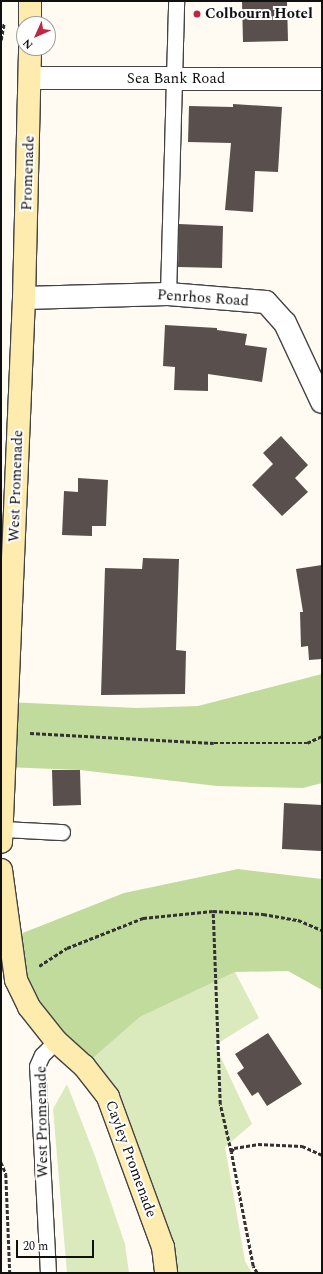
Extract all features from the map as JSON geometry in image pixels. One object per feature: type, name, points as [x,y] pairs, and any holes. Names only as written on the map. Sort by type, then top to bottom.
[{"type":"street","points":[[30,1],[30,16]]},
{"type":"street","name":"Promenade","points":[[24,298],[31,78],[30,56]]},
{"type":"street","name":"Sea Bank Road","points":[[31,78],[322,79]]},
{"type":"street","name":"Penrhos Road","points":[[24,298],[168,294],[266,302],[285,323],[322,402]]},
{"type":"street","name":"West Promenade","points":[[1,836],[24,298]]},
{"type":"street","points":[[1,870],[16,980],[28,1007],[56,1041]]},
{"type":"street","name":"Cayley Promenade","points":[[56,1041],[84,1066],[108,1097],[164,1247],[166,1273]]},
{"type":"lane","points":[[168,294],[176,1]]},
{"type":"lane","points":[[1,836],[62,832]]},
{"type":"lane","name":"West Promenade","points":[[48,1273],[37,1066],[42,1055],[56,1041]]},
{"type":"path","points":[[6,732],[214,742],[307,743],[322,736]]},
{"type":"path","points":[[213,911],[220,1104],[253,1266],[257,1273]]},
{"type":"path","points":[[16,980],[67,948],[143,918],[213,911],[263,914],[298,920],[322,930]]},
{"type":"path","points":[[231,1152],[234,1148],[258,1144],[294,1145],[302,1146],[322,1155]]},
{"type":"path","points":[[1,1162],[6,1174],[10,1273]]},
{"type":"green space","points":[[322,674],[322,783],[303,788],[217,786],[80,770],[4,767],[7,702],[137,708],[198,706]]},
{"type":"green space","points":[[238,869],[322,879],[322,990],[288,971],[235,972],[140,1017],[84,1066],[29,1007],[10,938],[124,893]]},
{"type":"green space","points":[[235,972],[259,1018],[215,1045],[252,1124],[225,1147],[245,1261],[252,1273],[166,1273],[84,1066],[140,1017]]},
{"type":"green space","points":[[67,1084],[95,1156],[125,1244],[129,1273],[67,1273],[53,1109]]},
{"type":"building","points":[[242,1],[287,1],[288,41],[243,42]]},
{"type":"building","points":[[233,104],[282,107],[278,172],[255,171],[253,212],[225,210],[231,143],[188,142],[189,106],[233,107]]},
{"type":"building","points":[[179,224],[223,226],[222,268],[178,267]]},
{"type":"building","points":[[165,325],[217,328],[217,330],[247,334],[245,345],[267,348],[262,382],[208,374],[208,391],[174,390],[175,367],[163,366]]},
{"type":"building","points":[[281,436],[308,465],[295,478],[308,492],[282,516],[252,485],[273,464],[263,453]]},
{"type":"building","points":[[78,478],[108,480],[106,526],[92,526],[92,536],[62,535],[64,491],[78,492]]},
{"type":"building","points":[[143,558],[179,559],[176,650],[186,651],[185,694],[101,695],[105,568],[142,569]]},
{"type":"building","points":[[322,565],[322,659],[309,660],[308,646],[301,647],[300,612],[303,612],[296,569]]},
{"type":"building","points":[[52,770],[80,770],[81,805],[53,806]]},
{"type":"building","points":[[284,803],[322,805],[321,851],[282,849]]},
{"type":"building","points":[[268,1033],[302,1084],[267,1106],[258,1092],[252,1096],[237,1073],[244,1068],[235,1054]]},
{"type":"place","name":"Colbourn Hotel","points":[[197,14]]}]
